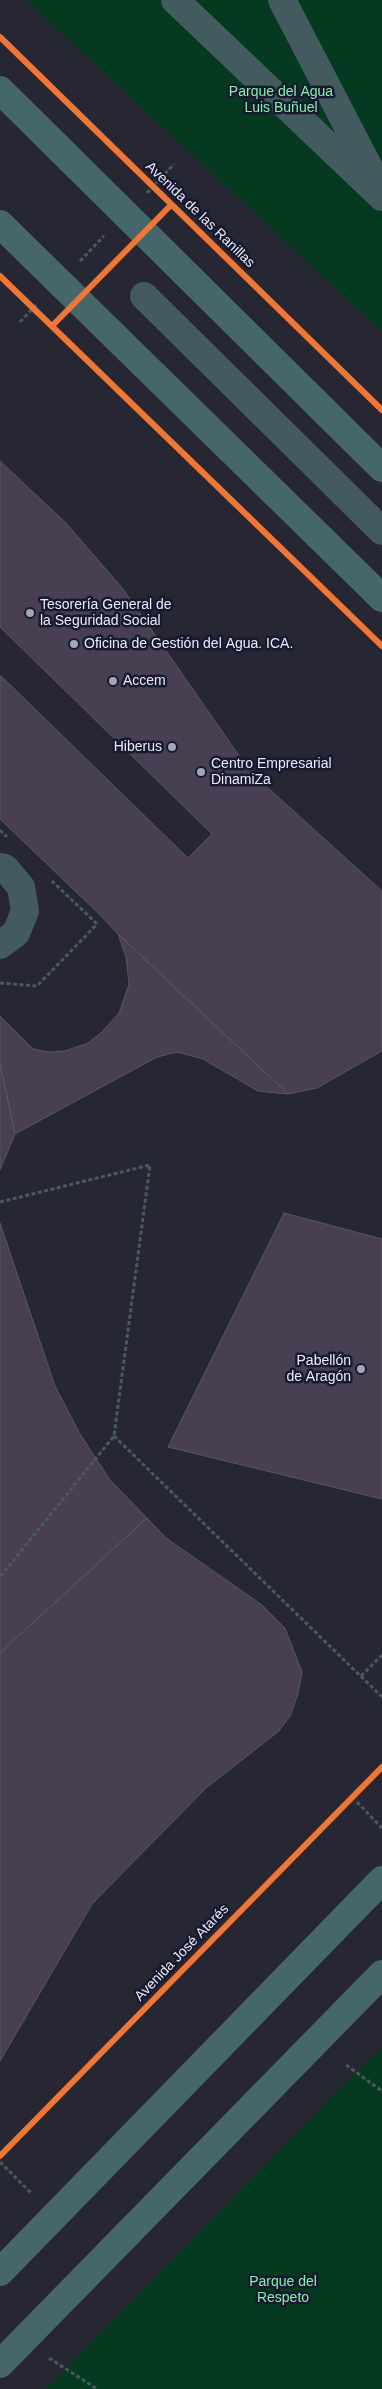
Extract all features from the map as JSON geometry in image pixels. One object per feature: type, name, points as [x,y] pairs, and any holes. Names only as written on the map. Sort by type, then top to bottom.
[{"type":"main road","points":[[0,90],[382,468]]},
{"type":"main road","points":[[0,224],[382,598]]},
{"type":"main road","points":[[0,2272],[382,1880]]},
{"type":"main road","points":[[0,2364],[382,1974]]},
{"type":"lane","points":[[175,0],[382,195]]},
{"type":"lane","points":[[282,0],[382,195]]},
{"type":"lane","points":[[144,296],[382,531]]},
{"type":"lane","points":[[0,866],[5,868],[21,887],[25,911],[16,933],[0,945]]},
{"type":"path","points":[[20,322],[174,164]]},
{"type":"path","points":[[26,302],[39,314]]},
{"type":"path","points":[[0,983],[37,986]]},
{"type":"path","points":[[0,1202],[150,1165],[114,1436],[0,1577]]},
{"type":"path","points":[[114,1436],[382,1696]]},
{"type":"path","points":[[361,1676],[382,1655]]},
{"type":"path","points":[[358,1792],[354,1800],[382,1828]]},
{"type":"path","points":[[346,2064],[382,2091]]},
{"type":"path","points":[[0,2162],[32,2193]]},
{"type":"path","points":[[23,2340],[97,2389]]},
{"type":"green space","name":"Parque del Agua Luis Buñuel","points":[[26,0],[382,0],[382,332]]},
{"type":"green space","name":"Parque del Respeto","points":[[382,2048],[382,2389],[46,2389],[365,2063]]},
{"type":"building","name":"Centro Empresarial DinamiZa","points":[[0,461],[66,523],[123,589],[240,757],[266,786],[382,891],[382,1050],[380,1052],[317,1088],[288,1094],[118,934],[0,819],[0,675],[188,858],[212,834],[0,627]]},
{"type":"building","points":[[118,934],[288,1094],[258,1091],[203,1059],[177,1052],[157,1057],[15,1134],[0,1063],[0,1016],[33,1049],[49,1052],[65,1051],[88,1043],[101,1033],[119,1013],[129,984],[126,957]]},
{"type":"building","points":[[0,1063],[15,1134],[0,1170]]},
{"type":"building","points":[[284,1213],[382,1239],[382,1499],[168,1447]]},
{"type":"building","points":[[0,1223],[55,1386],[80,1434],[110,1480],[147,1518],[0,1653]]},
{"type":"building","points":[[147,1518],[166,1538],[262,1605],[285,1628],[302,1672],[298,1694],[290,1716],[279,1731],[206,1788],[92,1904],[0,2061],[0,1653]]},
{"type":"cycle path","name":"Avenida de las Ranillas","points":[[0,37],[382,410]]},
{"type":"cycle path","name":"Avenida de las Ranillas","points":[[52,326],[171,205]]},
{"type":"cycle path","points":[[0,276],[382,646]]},
{"type":"cycle path","name":"Avenida José Atarés","points":[[0,2156],[382,1767]]},
{"type":"place","name":"Tesorería General de la Seguridad Social","points":[[30,613]]},
{"type":"place","name":"Oficina de Gestión del Agua. ICA.","points":[[74,644]]},
{"type":"place","name":"Accem","points":[[113,681]]},
{"type":"place","name":"Hiberus","points":[[172,747]]},
{"type":"place","name":"Centro Empresarial DinamiZa","points":[[201,772]]},
{"type":"place","name":"Pabellón de Aragón","points":[[361,1369]]}]
